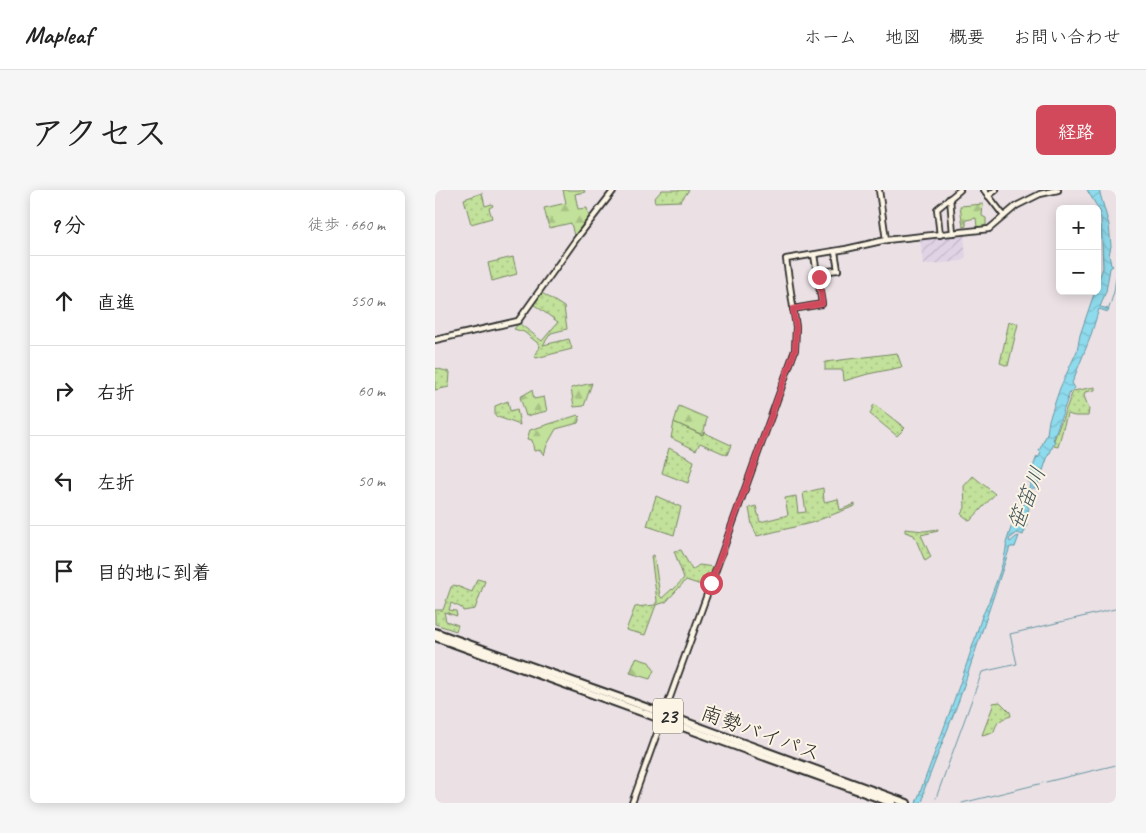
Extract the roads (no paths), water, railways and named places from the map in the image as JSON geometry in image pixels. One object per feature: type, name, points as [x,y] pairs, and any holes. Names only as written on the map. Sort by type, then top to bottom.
[{"type":"highway","name":"南勢バイパス","points":[[435,632],[892,803]]},
{"type":"highway","name":"南勢バイパス","points":[[435,637],[904,802]]},
{"type":"street","points":[[435,340],[518,321],[614,190]]},
{"type":"street","points":[[879,190],[886,240]]},
{"type":"street","points":[[940,234],[937,209],[960,190]]},
{"type":"street","points":[[984,190],[1004,216]]},
{"type":"street","points":[[988,196],[996,190]]},
{"type":"street","points":[[632,803],[795,350],[796,327],[786,260],[835,252],[886,240],[989,230],[1016,206],[1040,194],[1058,190]]},
{"type":"street","points":[[949,198],[953,233]]},
{"type":"street","points":[[818,272],[838,270],[835,252]]},
{"type":"street","points":[[793,309],[822,304],[814,256]]},
{"type":"water","name":"笹笛川","points":[[1087,190],[1099,190],[1109,225],[1111,246],[1109,255],[1111,265],[1113,266],[1110,268],[1106,291],[1100,307],[1109,309],[1108,312],[1099,309],[1072,383],[1075,388],[1070,392],[1053,440],[1055,441],[1037,488],[1032,488],[1028,499],[1030,503],[1027,505],[1029,508],[1026,519],[1023,520],[1022,517],[1019,517],[1019,519],[1024,521],[1023,524],[1027,525],[1023,535],[1017,533],[1009,539],[1010,542],[1019,536],[1015,547],[1010,547],[959,700],[924,790],[923,800],[920,803],[916,803],[959,687],[982,616],[997,579],[1017,510],[1022,509],[1033,476],[1030,479],[1030,483],[1028,481],[1037,456],[1038,458],[1041,453],[1039,451],[1047,434],[1049,420],[1060,388],[1077,351],[1080,335],[1094,295],[1101,295],[1101,273],[1103,268],[1101,205],[1096,205]]},
{"type":"waterway","points":[[1109,308],[1116,277]]},
{"type":"waterway","points":[[936,798],[982,672],[1017,664],[1010,634],[1115,609]]},
{"type":"waterway","points":[[1046,782],[1116,765]]},
{"type":"waterway","points":[[962,803],[1043,783]]}]
